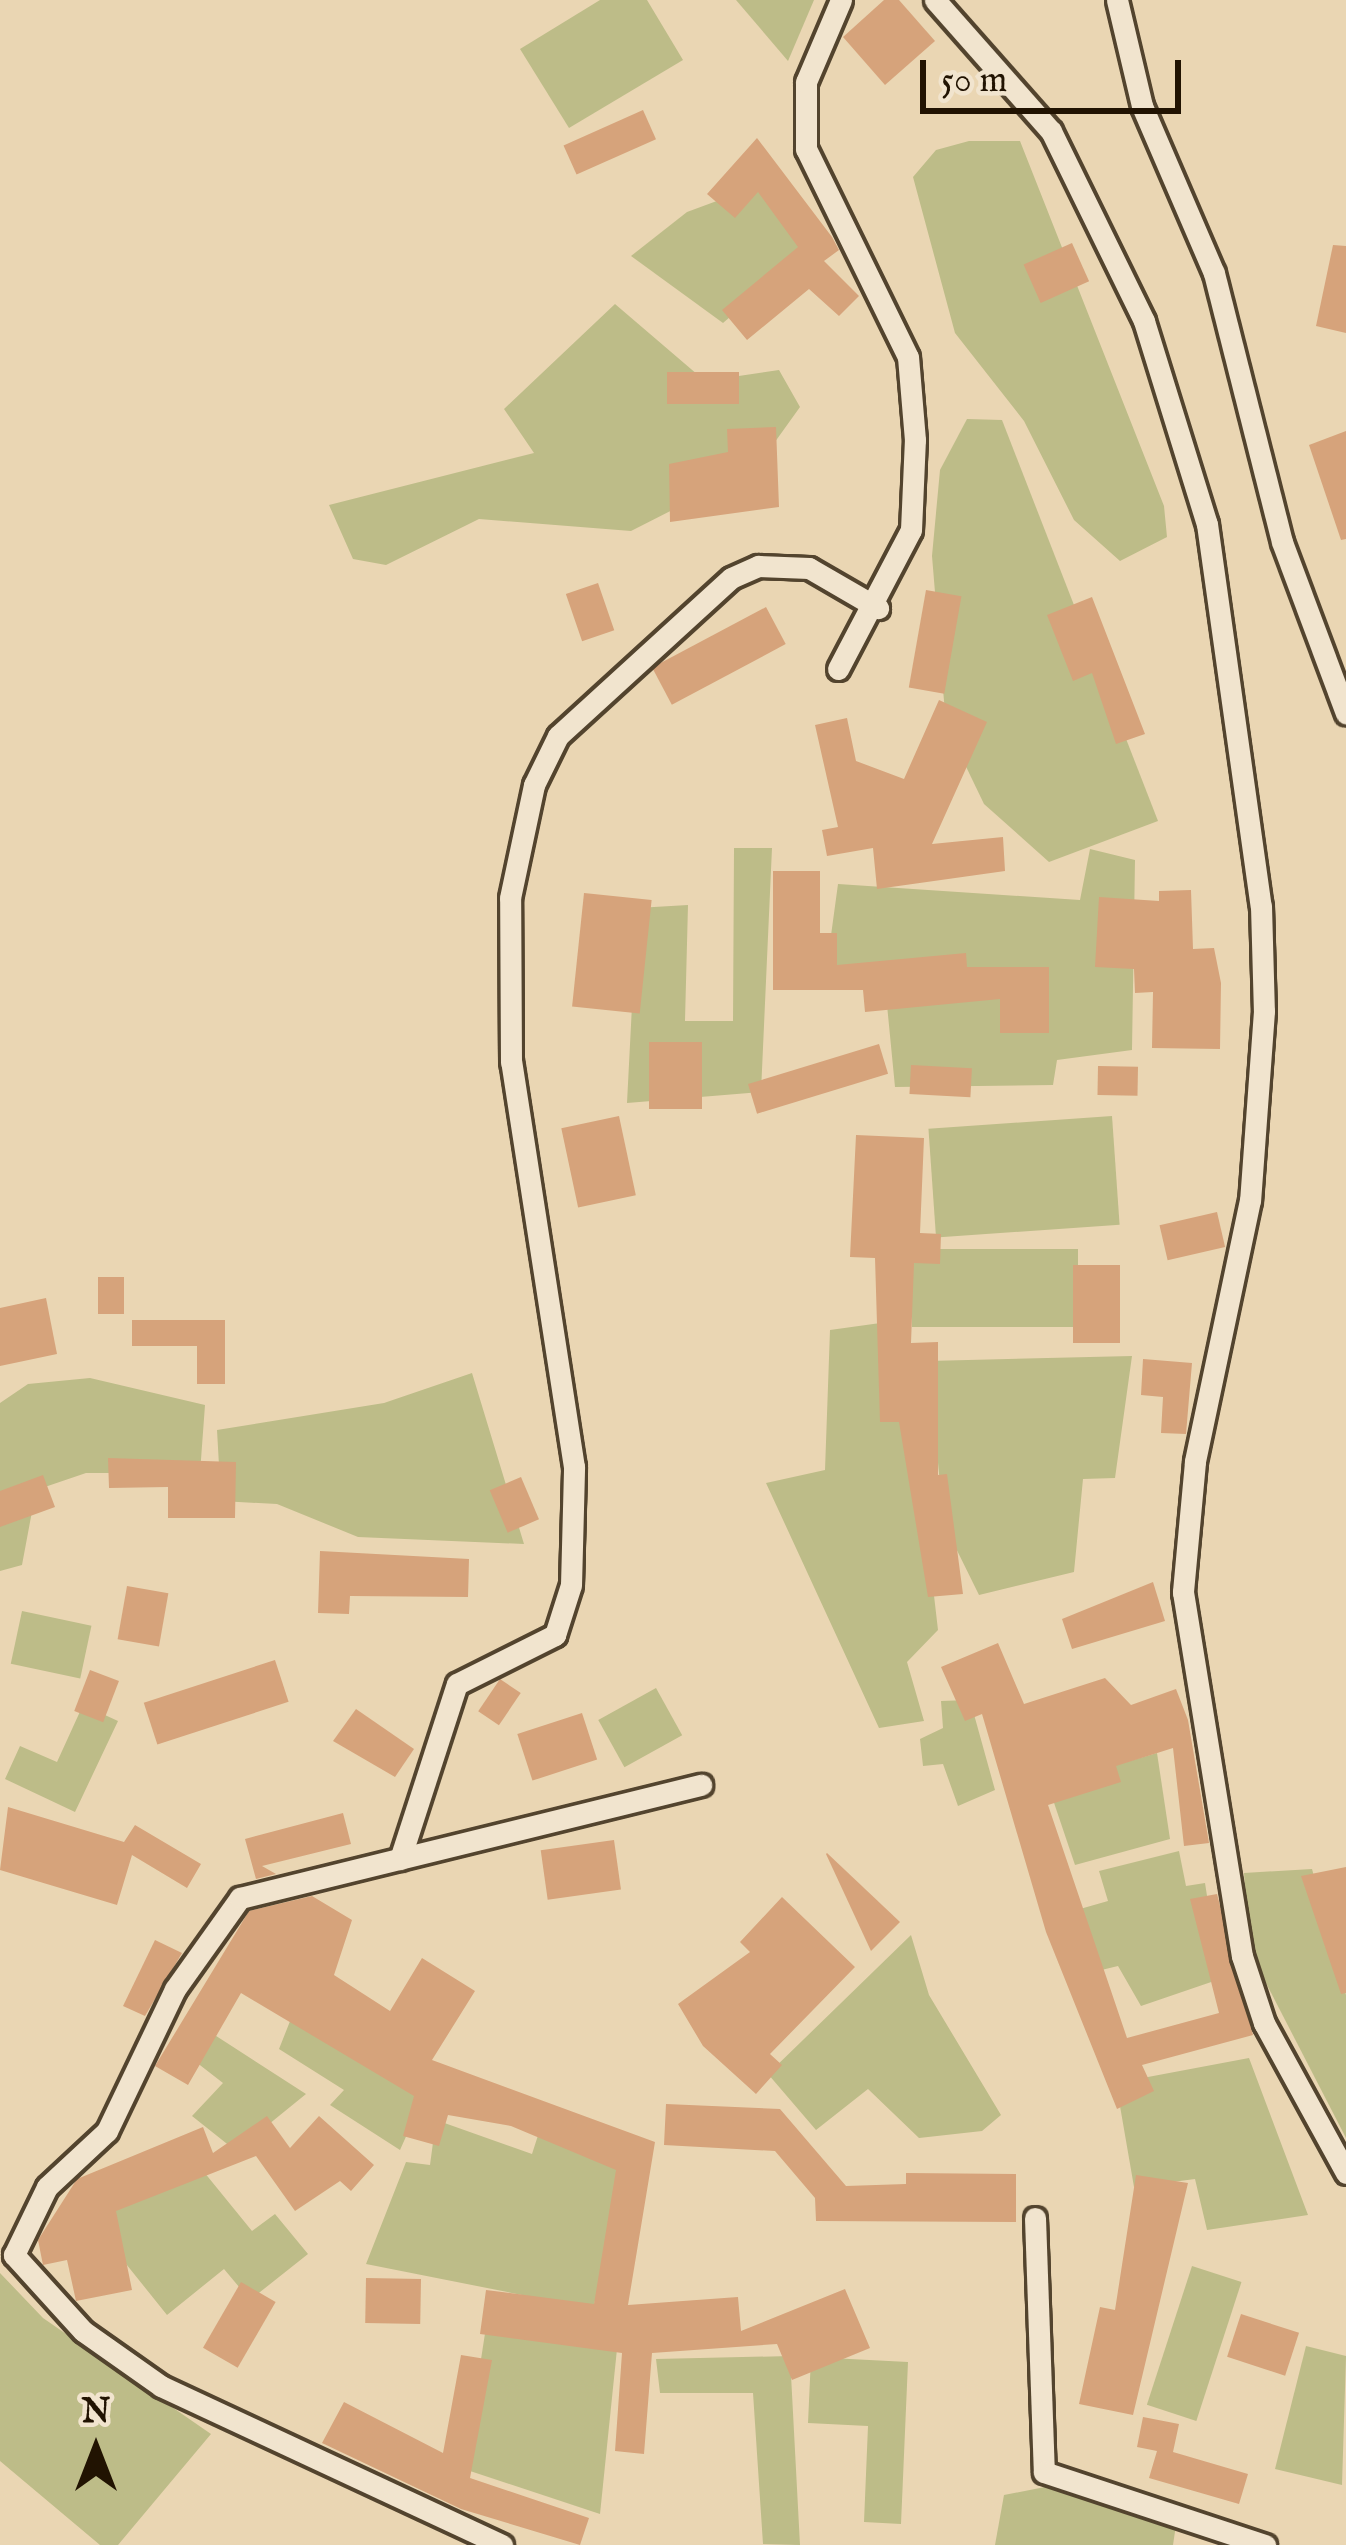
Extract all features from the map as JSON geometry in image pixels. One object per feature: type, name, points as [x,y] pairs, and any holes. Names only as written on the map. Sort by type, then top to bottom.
[{"type":"lane","points":[[838,669],[878,608],[911,530],[915,440],[908,357],[806,149],[806,82],[841,0]]},
{"type":"lane","points":[[935,0],[1051,131],[1144,321],[1207,524],[1261,906],[1264,1011],[1250,1199],[1195,1462],[1183,1592],[1242,1956],[1264,2023],[1346,2173]]},
{"type":"lane","points":[[1117,0],[1142,106],[1214,273],[1282,542],[1340,668],[1346,713]]},
{"type":"lane","points":[[400,1859],[457,1684],[541,1648],[571,1585],[574,1467],[511,1062],[510,898],[534,785],[558,736],[731,578],[758,566],[809,568],[878,608]]},
{"type":"lane","points":[[1340,668],[1346,643]]},
{"type":"lane","points":[[502,2545],[161,2386],[83,2331],[7,2248],[47,2187],[107,2132],[175,1989],[240,1898],[701,1785]]},
{"type":"lane","points":[[1036,2218],[1044,2472],[1265,2545]]},
{"type":"shaded area","points":[[600,0],[647,0],[683,60],[569,128],[520,49]]},
{"type":"shaded area","points":[[736,0],[814,0],[788,61]]},
{"type":"shaded area","points":[[969,141],[1020,141],[1164,506],[1167,537],[1120,561],[1074,520],[1024,421],[955,333],[913,177],[936,150]]},
{"type":"shaded area","points":[[752,188],[800,217],[813,245],[723,323],[631,256],[687,212]]},
{"type":"shaded area","points":[[615,304],[705,381],[779,370],[800,407],[757,467],[631,531],[479,519],[386,565],[353,559],[329,505],[534,453],[504,409]]},
{"type":"shaded area","points":[[967,419],[1002,420],[1158,821],[1049,862],[984,804],[946,725],[932,556],[940,470]]},
{"type":"shaded area","points":[[734,848],[772,848],[761,1092],[627,1103],[637,908],[688,905],[685,1021],[733,1021]]},
{"type":"shaded area","points":[[1090,849],[1135,860],[1132,1050],[1057,1060],[1053,1085],[895,1087],[884,974],[826,972],[838,884],[1080,900]]},
{"type":"shaded area","points":[[1112,1116],[1120,1225],[936,1238],[928,1129]]},
{"type":"shaded area","points":[[912,1249],[1078,1249],[1078,1327],[912,1327]]},
{"type":"shaded area","points":[[902,1320],[938,1630],[907,1662],[924,1721],[879,1728],[766,1483],[825,1470],[830,1330]]},
{"type":"shaded area","points":[[1132,1356],[1115,1478],[1083,1479],[1074,1572],[979,1595],[944,1524],[928,1361]]},
{"type":"shaded area","points":[[472,1373],[524,1544],[358,1537],[277,1504],[221,1501],[217,1430],[384,1403]]},
{"type":"shaded area","points":[[90,1378],[205,1405],[200,1473],[86,1473],[36,1490],[22,1565],[0,1571],[0,1403],[28,1384]]},
{"type":"shaded area","points":[[22,1611],[91,1626],[80,1679],[11,1664]]},
{"type":"shaded area","points":[[656,1688],[682,1735],[624,1767],[598,1720]]},
{"type":"shaded area","points":[[970,1700],[995,1790],[958,1806],[943,1764],[923,1766],[920,1739],[943,1728],[941,1701]]},
{"type":"shaded area","points":[[83,1705],[118,1721],[75,1812],[5,1779],[20,1746],[57,1762]]},
{"type":"shaded area","points":[[1157,1753],[1170,1839],[1075,1865],[1048,1785]]},
{"type":"shaded area","points":[[1179,1851],[1186,1886],[1205,1883],[1220,1979],[1141,2006],[1118,1966],[1089,1973],[1073,1911],[1108,1901],[1099,1871]]},
{"type":"shaded area","points":[[1312,1869],[1346,1995],[1346,2138],[1250,1952],[1244,1873]]},
{"type":"shaded area","points":[[911,1935],[929,1995],[1001,2115],[982,2131],[919,2138],[868,2089],[816,2130],[768,2074]]},
{"type":"shaded area","points":[[300,1996],[425,2094],[400,2150],[330,2105],[344,2090],[279,2049]]},
{"type":"shaded area","points":[[210,2032],[306,2094],[236,2151],[192,2116],[223,2083],[187,2055]]},
{"type":"shaded area","points":[[1249,2058],[1308,2215],[1207,2230],[1195,2179],[1134,2187],[1116,2083]]},
{"type":"shaded area","points":[[436,2120],[532,2154],[542,2123],[629,2158],[593,2309],[366,2264],[406,2162],[430,2165]]},
{"type":"shaded area","points":[[182,2145],[252,2231],[275,2214],[308,2254],[250,2300],[224,2269],[167,2315],[90,2219]]},
{"type":"shaded area","points":[[1192,2266],[1241,2282],[1196,2421],[1147,2405]]},
{"type":"shaded area","points":[[0,2273],[43,2318],[211,2434],[118,2545],[100,2545],[0,2461]]},
{"type":"shaded area","points":[[486,2327],[617,2349],[600,2514],[464,2469]]},
{"type":"shaded area","points":[[1306,2346],[1346,2356],[1342,2485],[1275,2469]]},
{"type":"shaded area","points":[[790,2356],[800,2545],[763,2544],[753,2393],[660,2393],[656,2359]]},
{"type":"shaded area","points":[[811,2357],[908,2362],[901,2524],[864,2522],[868,2426],[808,2423]]},
{"type":"shaded area","points":[[1050,2486],[1176,2525],[1173,2545],[995,2545],[1004,2495]]},
{"type":"building","points":[[884,0],[899,0],[935,41],[885,85],[843,37]]},
{"type":"building","points":[[643,110],[656,139],[577,175],[564,145]]},
{"type":"building","points":[[757,138],[832,237],[839,250],[824,261],[859,296],[839,316],[809,289],[747,340],[722,310],[798,247],[758,192],[735,218],[707,194]]},
{"type":"building","points":[[1072,243],[1089,281],[1041,303],[1024,265]]},
{"type":"building","points":[[1333,245],[1346,246],[1346,333],[1316,326]]},
{"type":"building","points":[[667,372],[739,372],[739,404],[667,404]]},
{"type":"building","points":[[776,427],[779,507],[670,522],[669,464],[728,452],[727,429]]},
{"type":"building","points":[[1346,431],[1346,539],[1341,540],[1309,445]]},
{"type":"building","points":[[598,583],[614,630],[582,641],[566,594]]},
{"type":"building","points":[[926,590],[961,596],[944,694],[909,687]]},
{"type":"building","points":[[1092,597],[1145,734],[1116,744],[1092,673],[1073,681],[1047,615]]},
{"type":"building","points":[[766,607],[786,644],[672,705],[652,668]]},
{"type":"building","points":[[939,700],[987,722],[932,844],[1003,837],[1005,871],[877,889],[873,848],[827,856],[822,830],[838,827],[815,725],[847,718],[856,761],[904,779]]},
{"type":"building","points":[[773,871],[820,871],[820,933],[837,933],[837,965],[966,953],[967,967],[1049,967],[1049,1033],[1000,1033],[1000,999],[865,1012],[863,990],[773,990]]},
{"type":"building","points":[[1191,890],[1193,949],[1214,948],[1221,983],[1220,1049],[1152,1048],[1153,992],[1135,993],[1134,969],[1095,967],[1099,897],[1159,901],[1159,891]]},
{"type":"building","points":[[584,893],[652,900],[640,1013],[572,1006]]},
{"type":"building","points":[[649,1042],[702,1042],[702,1109],[649,1109]]},
{"type":"building","points":[[879,1044],[888,1074],[757,1114],[748,1084]]},
{"type":"building","points":[[911,1065],[972,1068],[970,1097],[909,1094]]},
{"type":"building","points":[[1098,1066],[1138,1067],[1137,1096],[1097,1095]]},
{"type":"building","points":[[619,1116],[636,1195],[578,1207],[561,1128]]},
{"type":"building","points":[[856,1135],[924,1138],[920,1233],[941,1234],[940,1264],[914,1263],[911,1343],[938,1342],[938,1475],[947,1474],[963,1594],[928,1597],[899,1422],[880,1422],[875,1258],[850,1257]]},
{"type":"building","points":[[1217,1212],[1225,1247],[1168,1260],[1160,1225]]},
{"type":"building","points":[[1073,1265],[1120,1265],[1120,1343],[1073,1343]]},
{"type":"building","points":[[98,1277],[124,1277],[124,1314],[98,1314]]},
{"type":"building","points":[[46,1298],[57,1354],[0,1366],[0,1308]]},
{"type":"building","points":[[132,1320],[225,1320],[225,1384],[197,1384],[197,1346],[132,1346]]},
{"type":"building","points":[[1143,1359],[1192,1363],[1186,1434],[1161,1433],[1163,1397],[1141,1395]]},
{"type":"building","points":[[108,1458],[236,1462],[235,1518],[168,1518],[168,1487],[109,1488]]},
{"type":"building","points":[[43,1475],[55,1507],[0,1527],[0,1491]]},
{"type":"building","points":[[521,1477],[539,1519],[508,1533],[490,1490]]},
{"type":"building","points":[[320,1551],[469,1559],[468,1597],[350,1596],[349,1614],[318,1613]]},
{"type":"building","points":[[1153,1582],[1165,1621],[1072,1649],[1062,1619]]},
{"type":"building","points":[[127,1586],[168,1593],[159,1646],[118,1639]]},
{"type":"building","points":[[998,1643],[1024,1704],[1105,1678],[1131,1705],[1176,1689],[1188,1720],[1209,1843],[1184,1846],[1173,1748],[1116,1766],[1121,1782],[1048,1805],[1127,2038],[1219,2013],[1190,1899],[1217,1894],[1253,2035],[1142,2065],[1154,2091],[1117,2109],[1046,1932],[982,1714],[965,1721],[941,1667]]},
{"type":"building","points":[[275,1660],[289,1702],[157,1744],[144,1703]]},
{"type":"building","points":[[90,1670],[119,1681],[103,1722],[74,1711]]},
{"type":"building","points":[[500,1679],[521,1693],[499,1725],[478,1711]]},
{"type":"building","points":[[356,1709],[414,1749],[395,1777],[333,1741]]},
{"type":"building","points":[[582,1713],[597,1760],[532,1781],[517,1734]]},
{"type":"building","points":[[8,1807],[124,1842],[135,1825],[201,1864],[187,1888],[132,1855],[117,1905],[0,1870]]},
{"type":"building","points":[[343,1813],[351,1844],[262,1866],[276,1874],[256,1879],[245,1839]]},
{"type":"building","points":[[614,1840],[621,1890],[548,1900],[541,1850]]},
{"type":"building","points":[[826,1854],[900,1922],[871,1951]]},
{"type":"building","points":[[1346,1867],[1346,1993],[1341,1994],[1301,1876]]},
{"type":"building","points":[[312,1896],[352,1920],[334,1975],[390,2011],[422,1958],[475,1991],[432,2060],[655,2142],[628,2305],[738,2297],[741,2331],[845,2289],[870,2348],[792,2380],[777,2344],[652,2353],[644,2454],[615,2451],[622,2353],[480,2334],[486,2290],[594,2304],[616,2170],[511,2126],[448,2115],[439,2146],[403,2136],[414,2096],[241,1993],[188,2085],[155,2066],[249,1911]]},
{"type":"building","points":[[782,1897],[855,1967],[770,2054],[782,2065],[756,2094],[703,2046],[678,2004],[750,1952],[740,1942]]},
{"type":"building","points":[[155,1940],[182,1953],[145,2016],[123,2006]]},
{"type":"building","points":[[666,2104],[780,2109],[846,2186],[906,2184],[906,2173],[1016,2174],[1016,2222],[816,2221],[815,2198],[775,2151],[664,2145]]},
{"type":"building","points":[[267,2116],[290,2148],[319,2116],[374,2165],[351,2191],[340,2181],[295,2211],[256,2156],[116,2211],[132,2290],[76,2301],[67,2260],[43,2265],[38,2240],[77,2179],[203,2127],[213,2153]]},
{"type":"building","points":[[1136,2175],[1188,2183],[1133,2415],[1079,2404],[1100,2307],[1115,2310]]},
{"type":"building","points":[[366,2278],[421,2279],[420,2324],[365,2323]]},
{"type":"building","points":[[241,2282],[276,2302],[238,2368],[203,2348]]},
{"type":"building","points":[[1241,2314],[1299,2333],[1285,2376],[1227,2357]]},
{"type":"building","points":[[461,2355],[492,2360],[470,2478],[589,2518],[580,2545],[461,2509],[322,2443],[344,2402],[443,2453]]},
{"type":"building","points":[[1143,2417],[1179,2424],[1173,2452],[1248,2474],[1239,2504],[1149,2478],[1157,2451],[1137,2447]]}]
